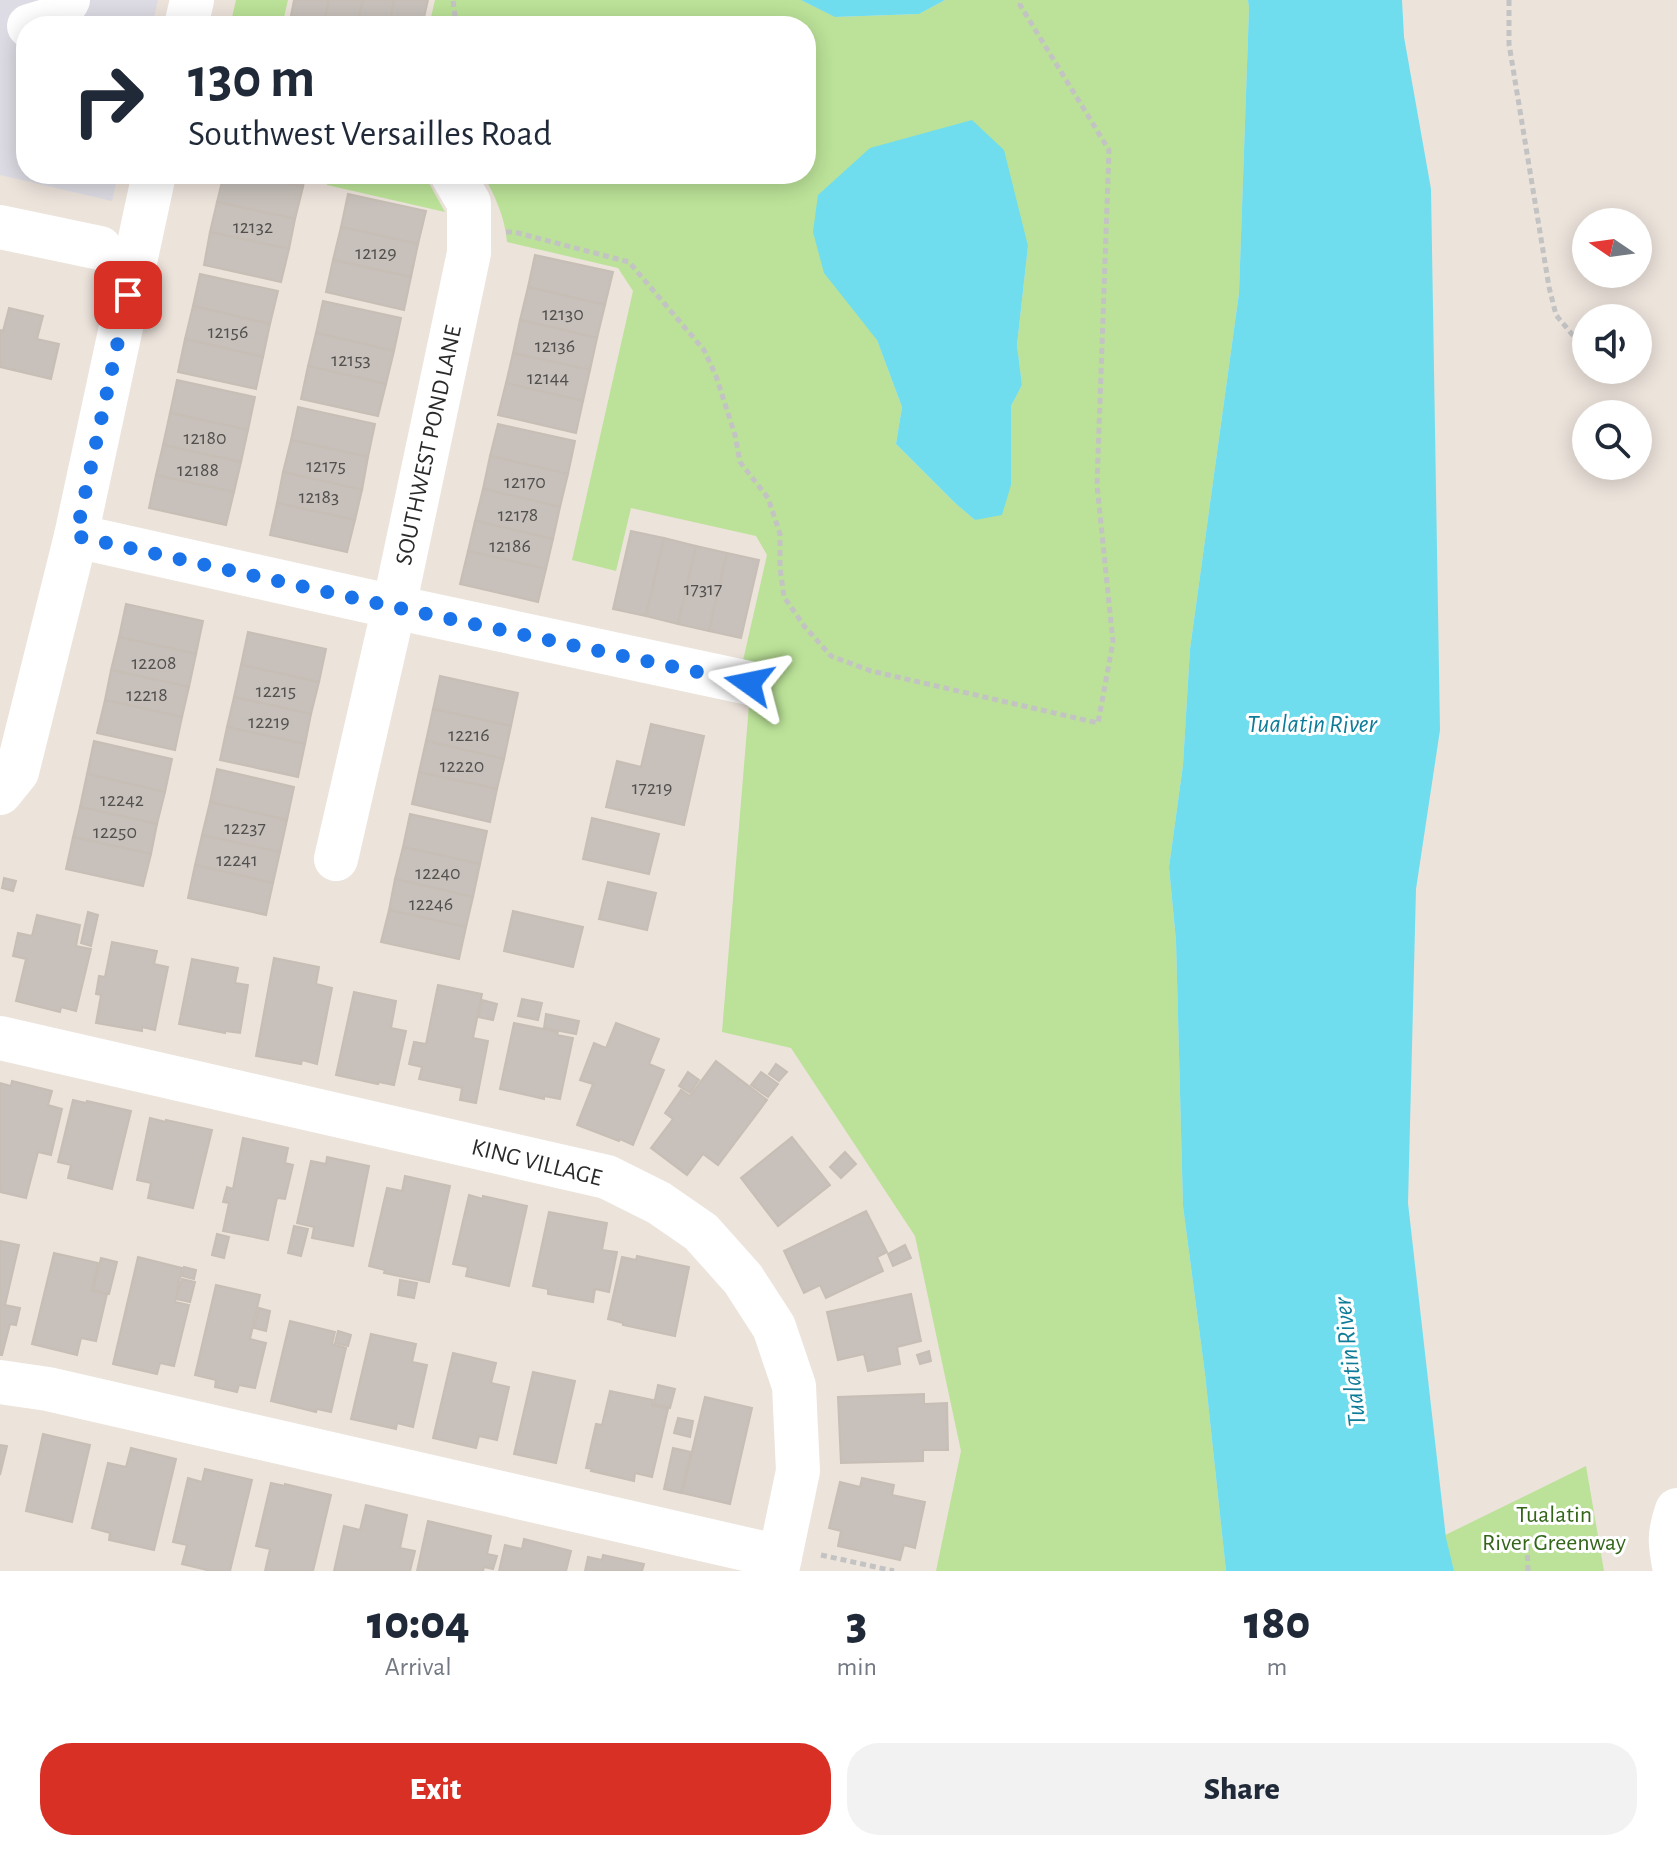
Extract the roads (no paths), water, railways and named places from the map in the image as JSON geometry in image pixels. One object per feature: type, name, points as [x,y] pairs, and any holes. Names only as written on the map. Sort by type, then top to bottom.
[{"type":"street","points":[[0,793],[17,772],[76,536],[152,184]]},
{"type":"street","name":"SOUTHWEST POND LANE","points":[[336,859],[394,607],[469,253],[469,203],[458,184]]},
{"type":"street","points":[[0,227],[100,248]]},
{"type":"street","points":[[76,536],[749,683]]},
{"type":"street","name":"KING VILLAGE","points":[[0,1038],[607,1177],[659,1203],[701,1232],[743,1279],[774,1327],[794,1386],[798,1471],[780,1558]]},
{"type":"street","points":[[0,1382],[48,1389],[780,1558]]},
{"type":"street","points":[[1675,1571],[1669,1541],[1677,1510]]},
{"type":"water","points":[[801,0],[945,0],[919,14],[835,17]]},
{"type":"water","name":"Tualatin River","points":[[1248,0],[1402,0],[1404,37],[1431,189],[1440,730],[1416,889],[1408,1203],[1446,1538],[1454,1571],[1226,1571],[1183,1206],[1176,941],[1169,867],[1183,765],[1190,649],[1239,293]]},
{"type":"water","points":[[972,120],[1004,150],[1028,246],[1017,345],[1022,385],[1011,406],[1011,485],[1002,515],[975,520],[896,444],[902,407],[877,340],[824,273],[813,232],[818,195],[870,148]]},
{"type":"park label","name":"Tualatin River Greenway","points":[[1554,1528]]}]
